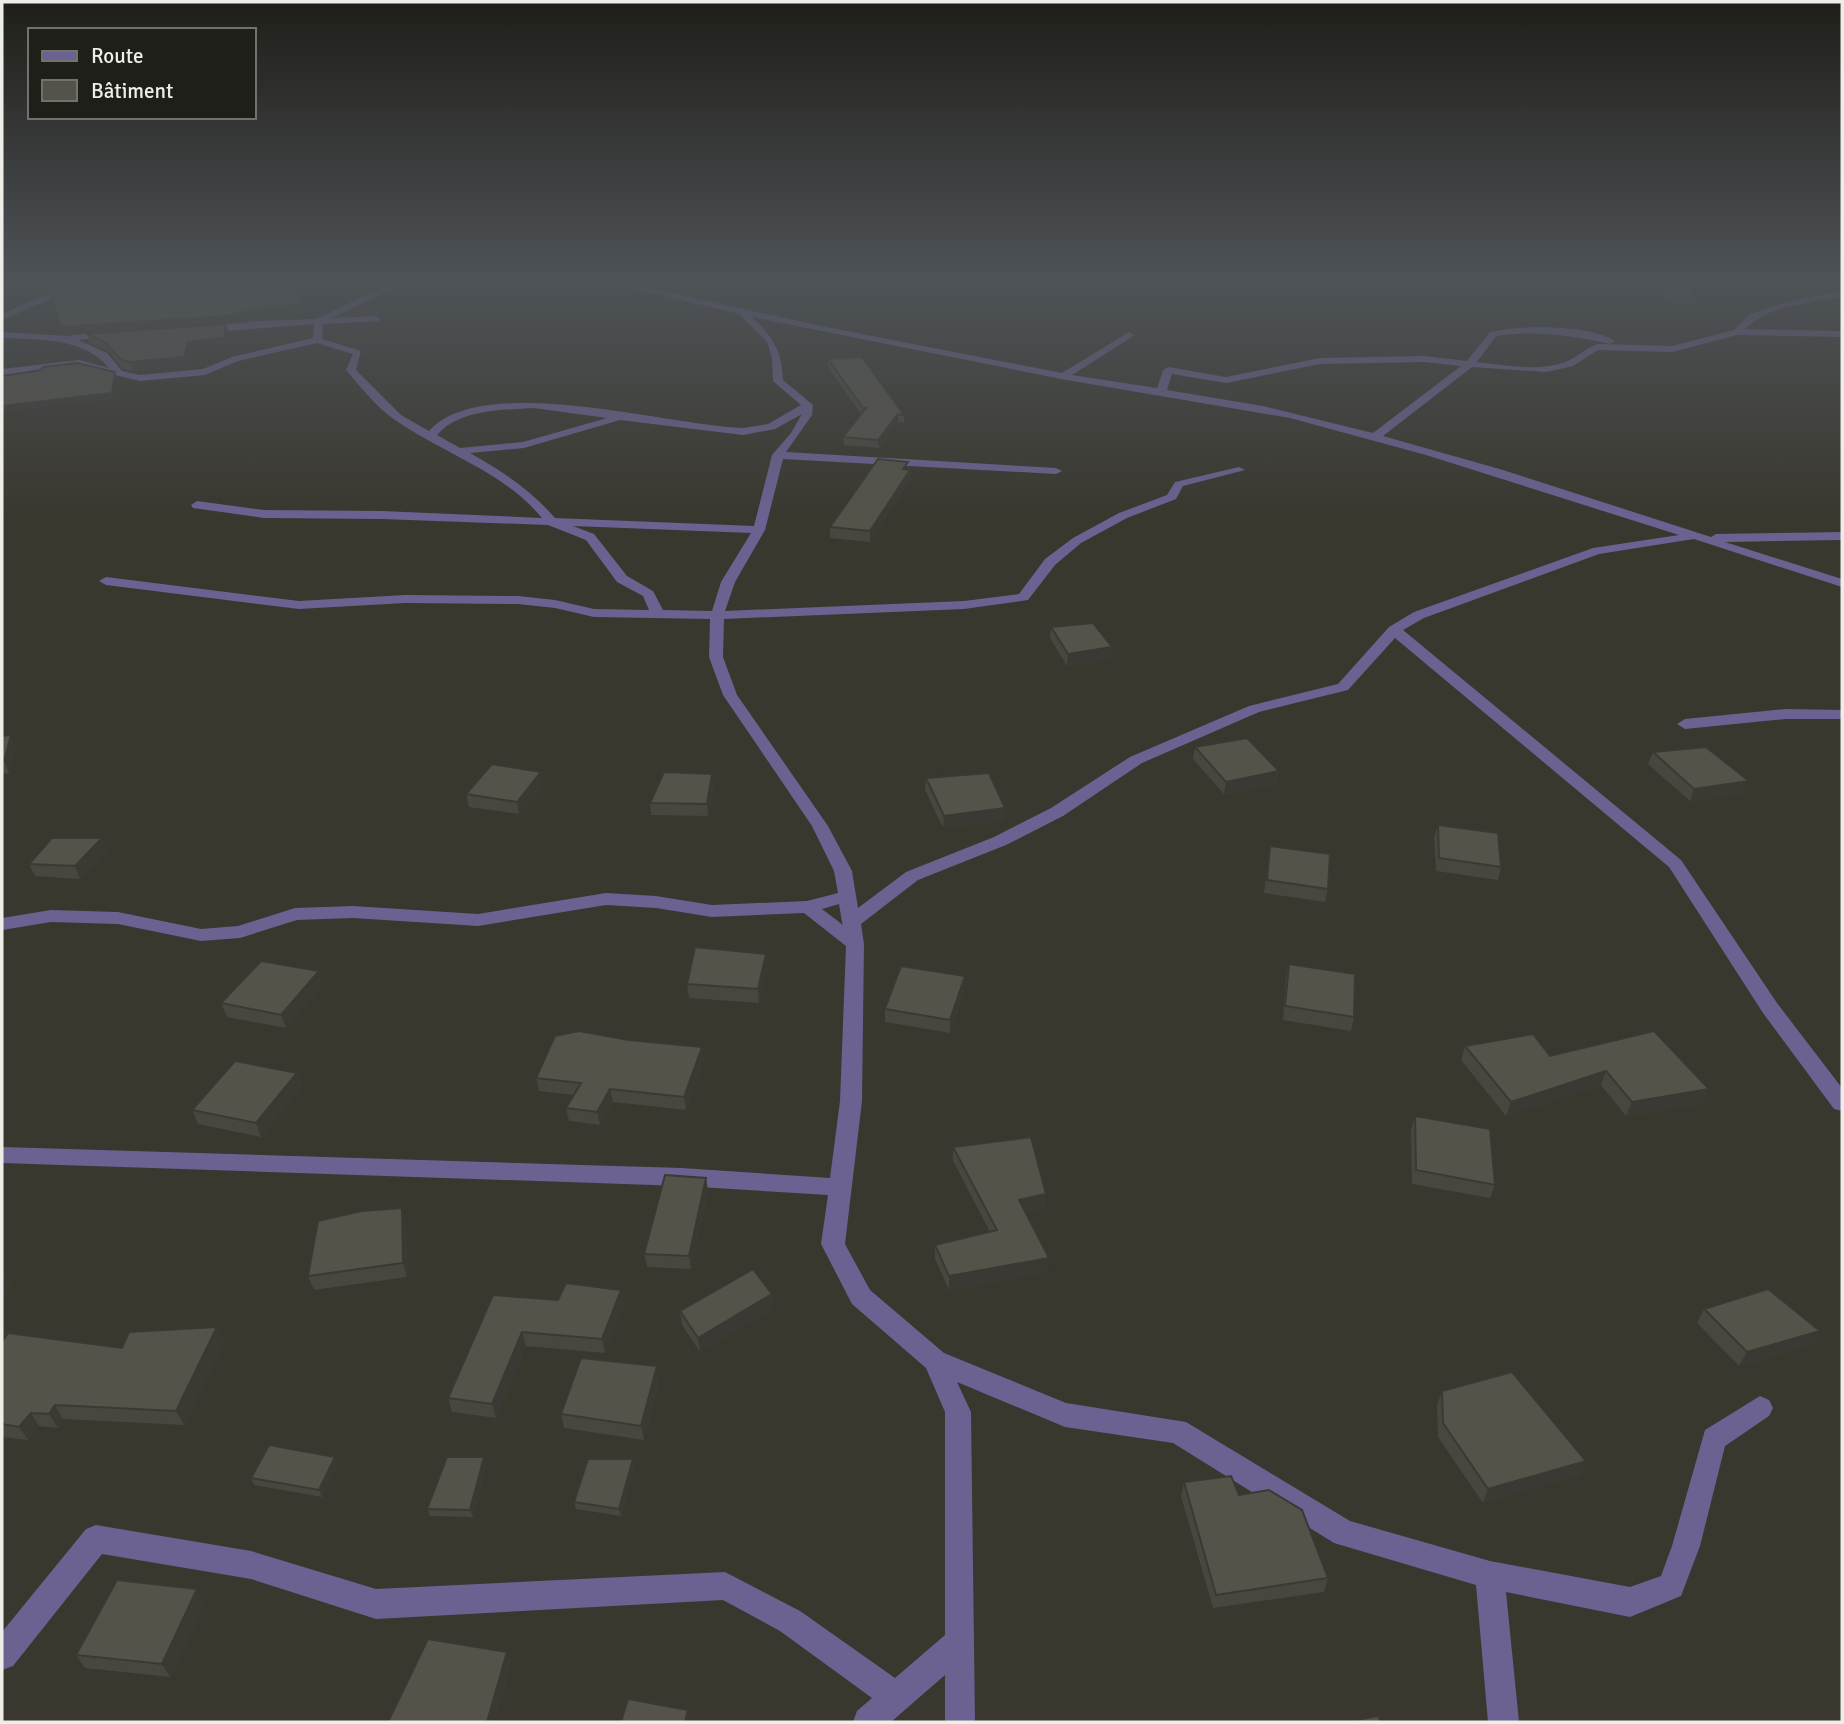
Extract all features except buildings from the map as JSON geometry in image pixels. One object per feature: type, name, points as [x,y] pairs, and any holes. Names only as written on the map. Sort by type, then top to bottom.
[{"type":"street","points":[[107,358],[119,373]]},
{"type":"street","points":[[2,372],[79,363],[140,378],[205,372],[237,358]]},
{"type":"street","points":[[356,358],[351,370],[397,417],[497,473],[525,495],[553,523],[590,537],[622,579],[648,594],[658,614]]},
{"type":"street","points":[[779,358],[778,381],[808,405]]},
{"type":"street","points":[[965,358],[1288,414],[1485,466],[1842,583]]},
{"type":"street","points":[[1064,376],[1092,358]]},
{"type":"street","points":[[1375,437],[1475,358]]},
{"type":"street","points":[[1161,393],[1168,370],[1226,380],[1320,361],[1424,359],[1516,369],[1546,369],[1570,364],[1577,358]]},
{"type":"street","points":[[431,435],[440,425],[477,409],[534,405],[730,431],[758,432],[775,426],[808,405]]},
{"type":"street","points":[[808,405],[807,415],[796,434],[778,455],[759,530],[728,582],[718,615],[716,657],[730,695],[820,825],[843,871],[855,944],[851,1101],[833,1244],[861,1297],[936,1361],[1065,1415],[1126,1426],[1177,1431],[1344,1533],[1490,1575],[1630,1602],[1671,1586],[1686,1546],[1714,1439],[1760,1408]]},
{"type":"street","points":[[461,452],[524,445],[623,417]]},
{"type":"street","points":[[778,455],[1056,471]]},
{"type":"street","points":[[106,581],[211,597],[299,605],[405,599],[518,600],[555,604],[594,613],[718,615],[964,605],[1023,597],[1049,564],[1079,538],[1147,505],[1172,497],[1180,484],[1238,470]]},
{"type":"street","points":[[197,505],[264,514],[382,515],[759,530]]},
{"type":"street","points":[[851,922],[912,876],[1000,841],[1057,812],[1136,760],[1254,709],[1343,687],[1394,631],[1419,615],[1597,551],[1696,537],[1842,536]]},
{"type":"street","points":[[1394,631],[1675,864],[1770,1009],[1842,1103]]},
{"type":"street","points":[[1685,724],[1786,714],[1842,715]]},
{"type":"street","points":[[2,924],[51,916],[118,918],[201,935],[240,932],[295,914],[353,912],[478,920],[606,899],[656,902],[712,911],[808,907],[847,896]]},
{"type":"street","points":[[808,907],[855,944]]},
{"type":"street","points":[[2,1155],[682,1177],[840,1187]]},
{"type":"street","points":[[936,1361],[958,1412],[960,1722]]},
{"type":"street","points":[[2,1655],[96,1539],[251,1565],[376,1604],[725,1586],[790,1621],[896,1697]]},
{"type":"street","points":[[1490,1575],[1503,1722]]},
{"type":"street","points":[[868,1722],[959,1642]]}]
